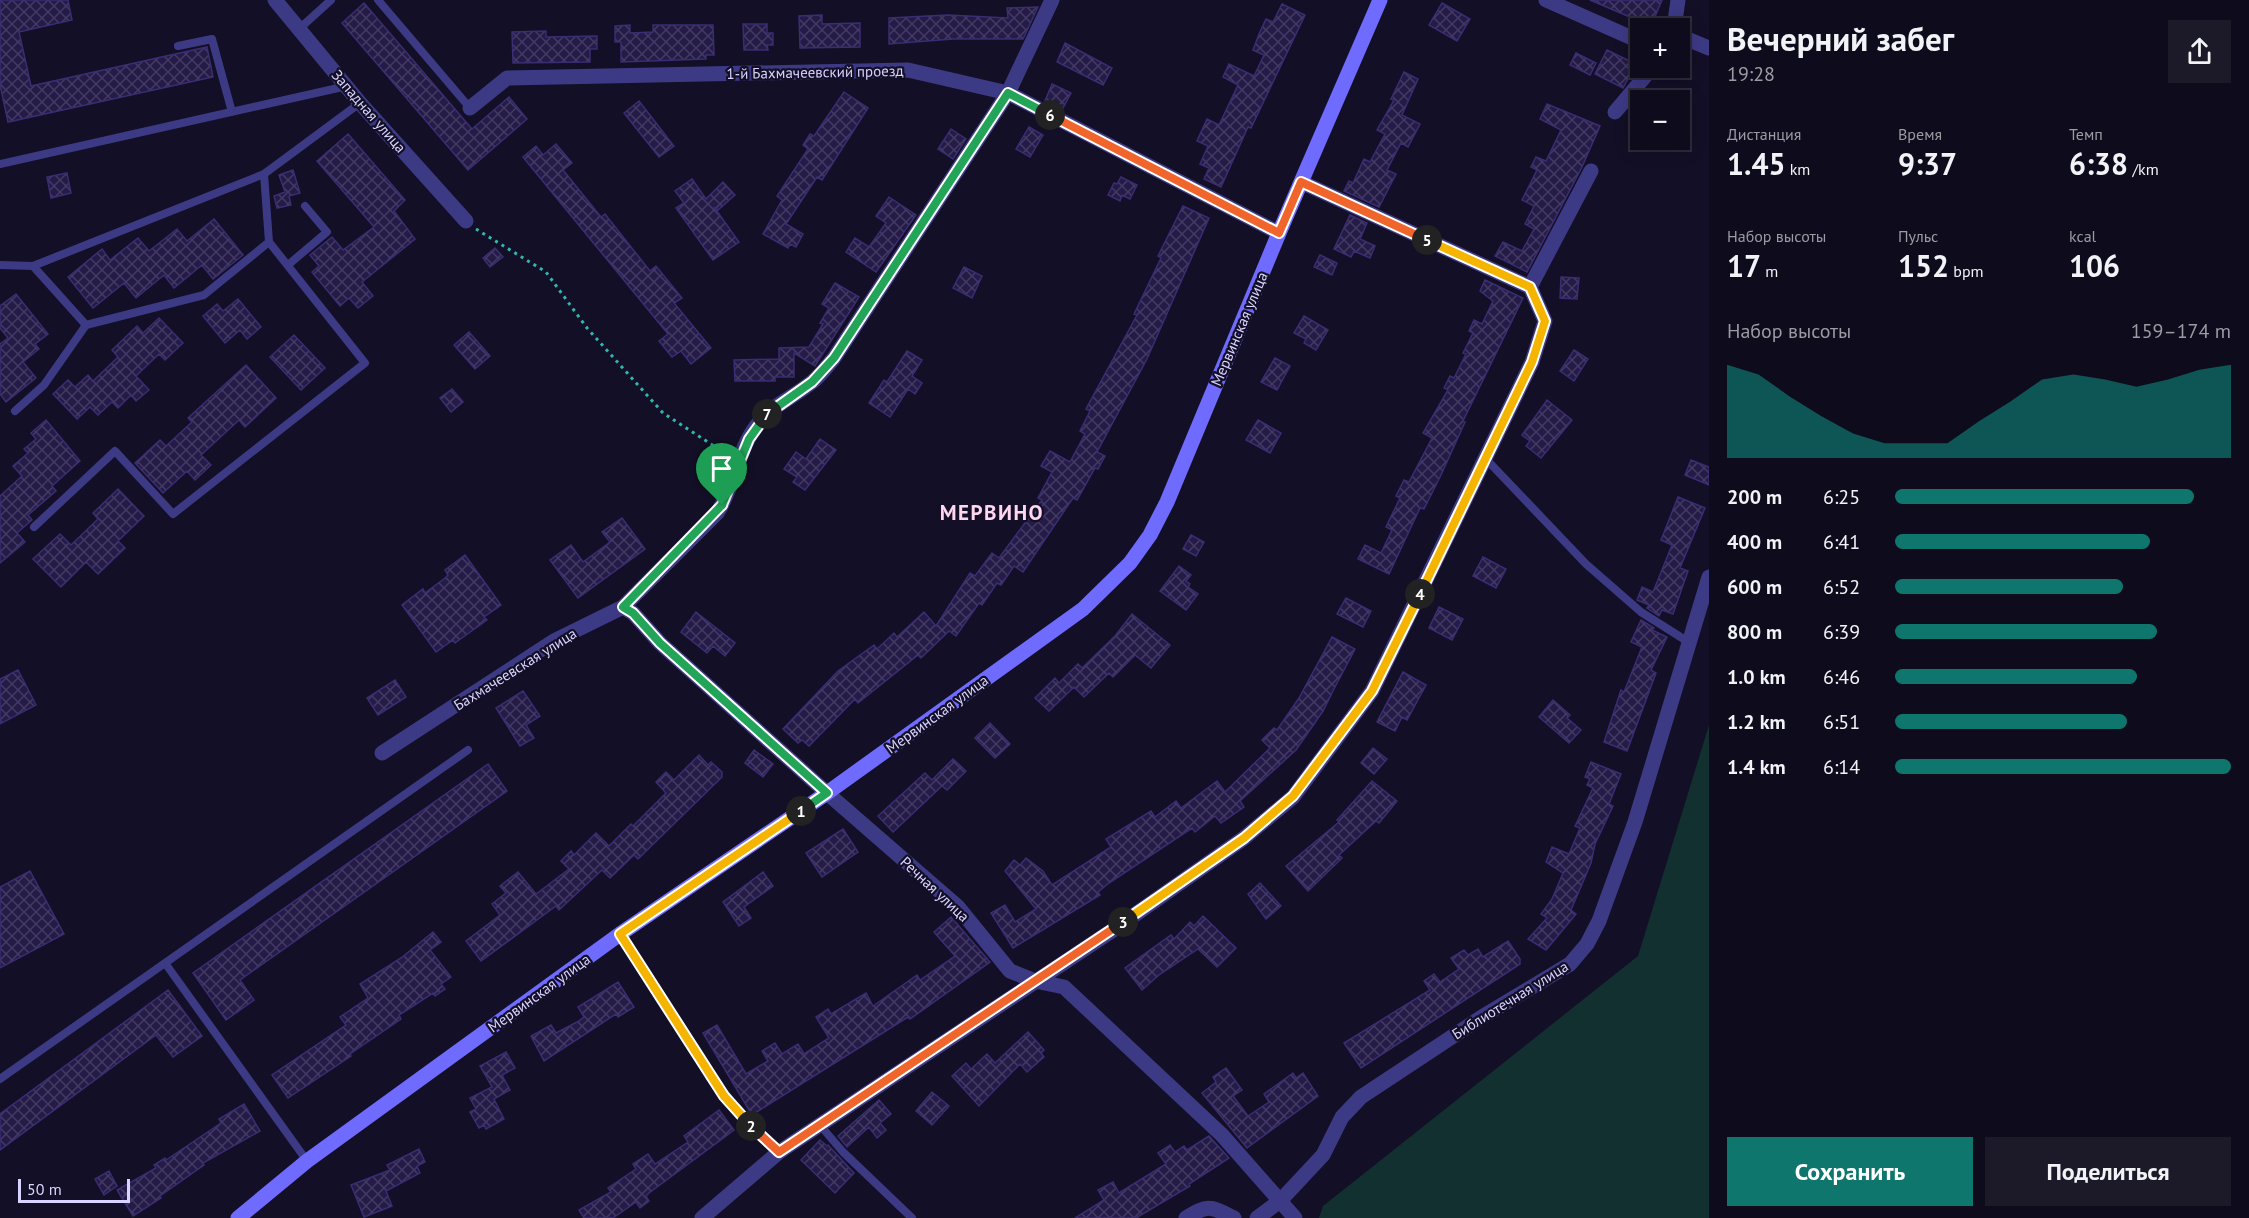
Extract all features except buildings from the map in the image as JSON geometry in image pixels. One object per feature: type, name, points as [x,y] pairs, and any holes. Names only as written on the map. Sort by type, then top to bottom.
[{"type":"street","name":"Западная улица","points":[[275,0],[360,103],[466,221]]},
{"type":"street","name":"Бахмачеевская улица","points":[[382,753],[554,641],[623,607],[717,513],[728,496],[737,465],[757,425],[782,402],[812,382],[834,358],[1008,93],[1052,0]]},
{"type":"street","name":"Мервинская улица","points":[[238,1218],[307,1161],[620,934],[827,793],[1083,609],[1130,563],[1150,535],[1167,502],[1279,233],[1380,0]]},
{"type":"street","points":[[1546,0],[1630,37]]},
{"type":"street","points":[[1675,18],[1678,0]]},
{"type":"street","points":[[1690,40],[1709,48]]},
{"type":"street","name":"1-й Бахмачеевский проезд","points":[[470,108],[507,78],[908,70],[1008,93],[1279,233]]},
{"type":"street","points":[[1615,112],[1644,78]]},
{"type":"street","points":[[1530,287],[1591,171]]},
{"type":"street","points":[[702,1218],[779,1152],[1244,838],[1293,796],[1372,691],[1532,362],[1545,321],[1530,287],[1301,182]]},
{"type":"street","name":"Библиотечная улица","points":[[1257,1218],[1280,1201],[1323,1155],[1342,1117],[1361,1097],[1482,1017],[1570,964],[1587,944],[1599,921],[1635,822],[1709,577]]},
{"type":"street","name":"Речная улица","points":[[623,607],[633,613],[660,643],[827,793],[958,907],[1010,970],[1035,981],[1064,987],[1222,1135],[1295,1218]]},
{"type":"street","points":[[1186,1218],[1204,1207],[1212,1206],[1234,1218]]},
{"type":"lane","points":[[299,29],[331,0]]},
{"type":"lane","points":[[378,0],[470,108]]},
{"type":"lane","points":[[178,46],[212,39],[232,112]]},
{"type":"lane","points":[[0,164],[347,86]]},
{"type":"lane","points":[[0,266],[33,266],[264,174],[360,103]]},
{"type":"lane","points":[[34,527],[115,451],[172,514],[365,363],[269,242],[264,174]]},
{"type":"lane","points":[[288,265],[327,232],[305,206]]},
{"type":"lane","points":[[15,411],[44,385],[86,325],[204,295],[269,242]]},
{"type":"lane","points":[[33,266],[86,325]]},
{"type":"lane","points":[[1486,459],[1586,564],[1641,612],[1690,644]]},
{"type":"lane","points":[[0,1079],[468,750]]},
{"type":"lane","points":[[620,934],[724,1096],[779,1152]]},
{"type":"lane","points":[[165,963],[307,1161]]},
{"type":"lane","points":[[819,1124],[843,1152],[912,1218]]},
{"type":"path","points":[[466,221],[487,238],[546,272],[587,328],[663,413],[714,446],[724,470]]},
{"type":"green space","points":[[1709,725],[1709,1218],[1319,1218],[1323,1206],[1638,956]]},
{"type":"district","name":"МЕРВИНО","points":[[992,512]]},
{"type":"route","points":[[1008,93],[1279,233],[1301,182],[1530,287],[1545,321],[1532,362],[1372,691],[1293,796],[1244,838],[1113,930],[779,1152],[724,1096],[620,934],[827,793],[660,643],[633,613],[623,607],[717,513],[722,505],[734,481],[737,465],[757,425],[782,402],[812,382],[834,358],[1008,93]]}]
